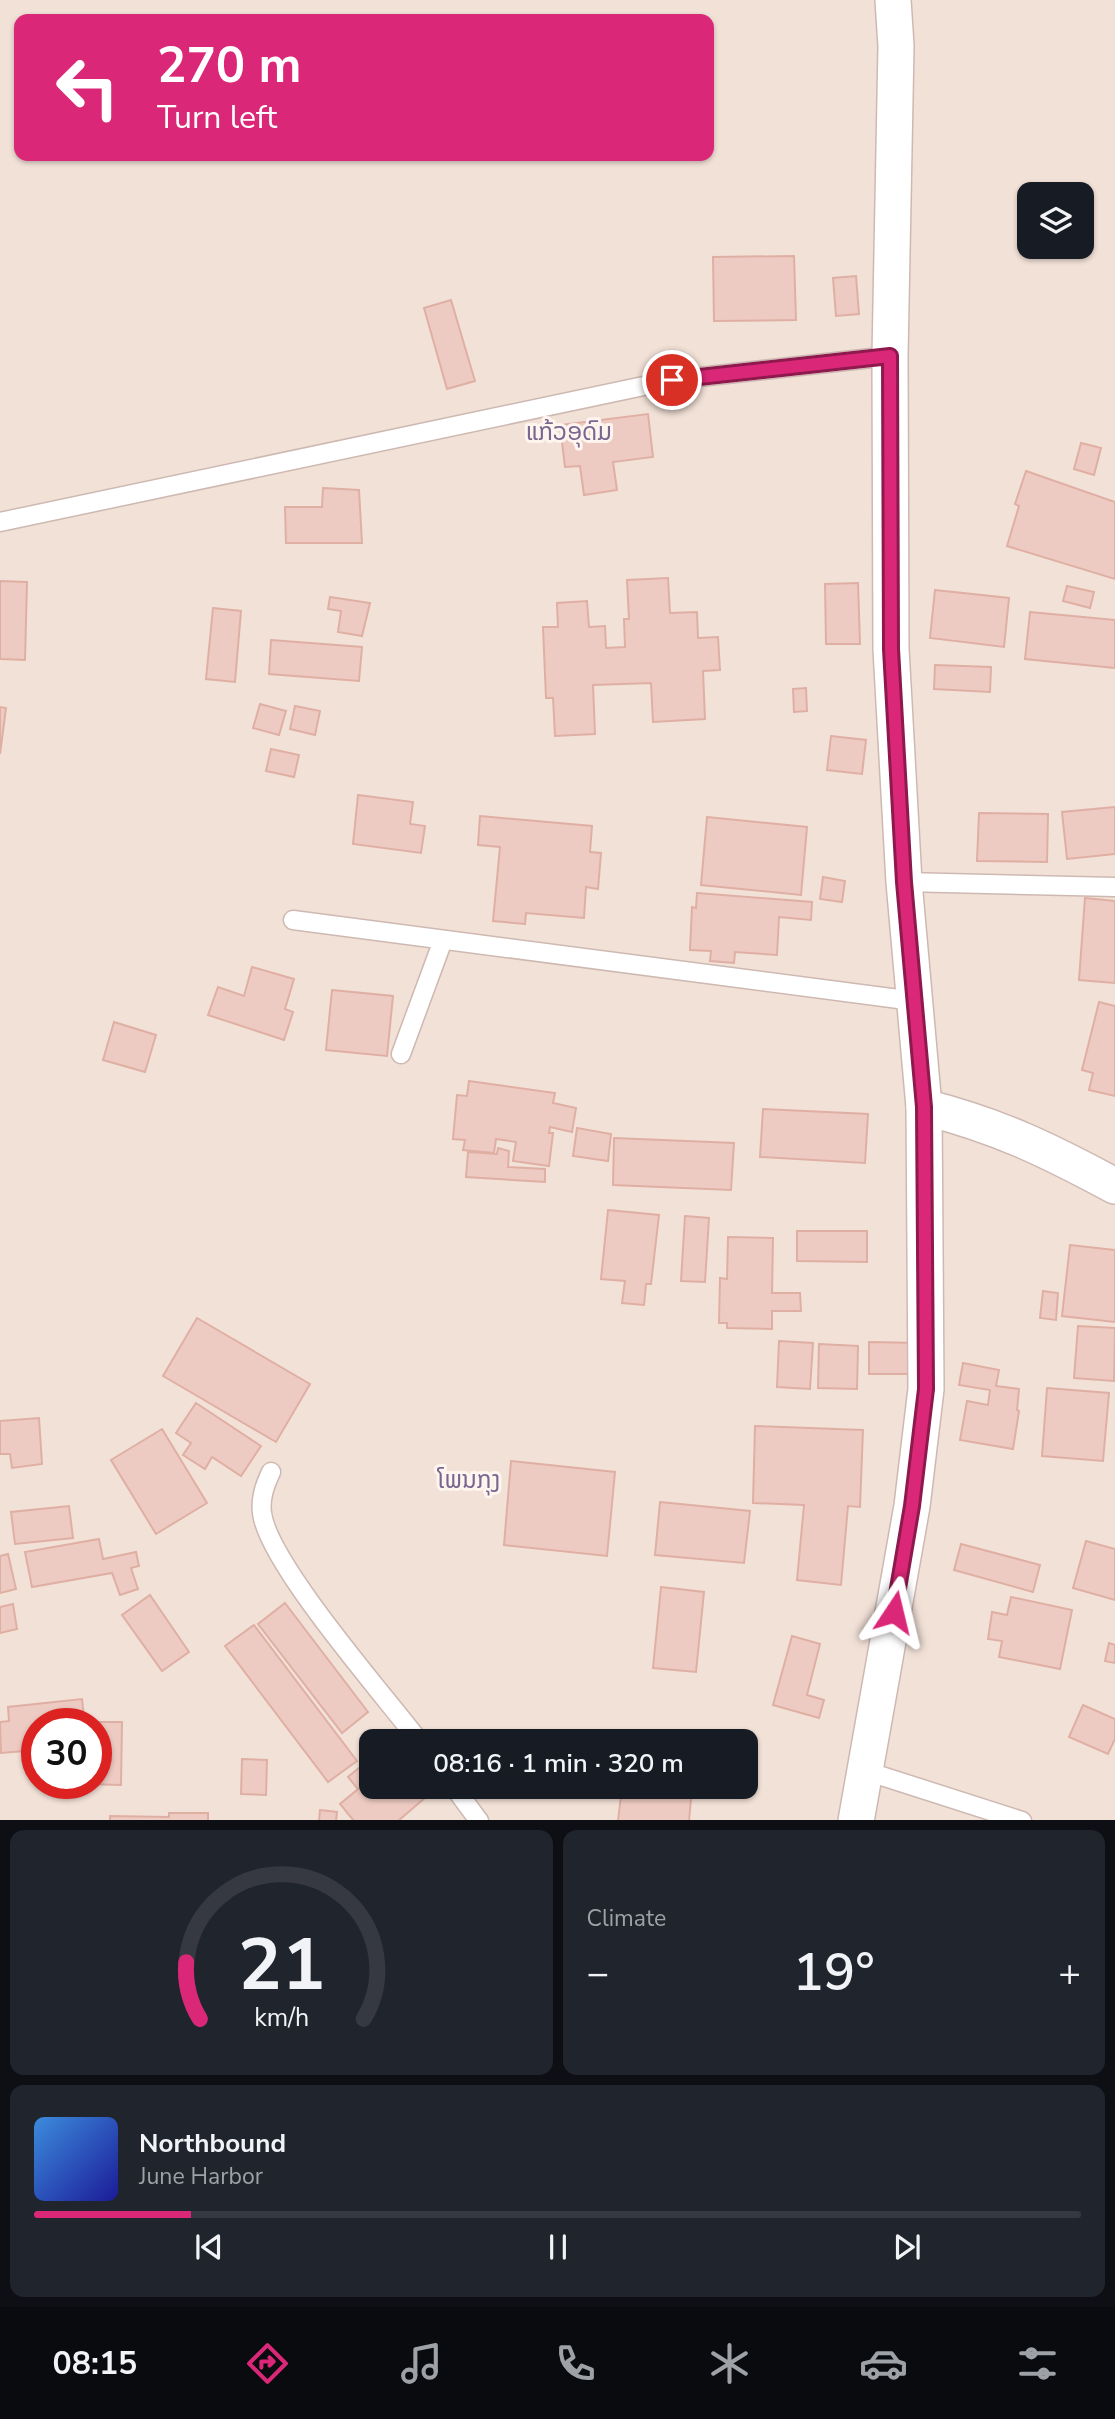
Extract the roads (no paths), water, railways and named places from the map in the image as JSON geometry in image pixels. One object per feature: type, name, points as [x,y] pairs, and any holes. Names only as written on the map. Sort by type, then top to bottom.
[{"type":"street","points":[[856,1820],[912,1506],[926,1389],[924,1107],[904,882],[891,649],[890,356],[896,46],[893,0]]},
{"type":"street","points":[[924,1107],[965,1118],[1039,1145],[1115,1186]]},
{"type":"lane","points":[[0,522],[672,380],[890,356]]},
{"type":"lane","points":[[904,882],[1115,887]]},
{"type":"lane","points":[[293,920],[914,1000]]},
{"type":"lane","points":[[401,1054],[443,940]]},
{"type":"lane","points":[[271,1472],[261,1502],[262,1515],[271,1539],[296,1581],[410,1729]]},
{"type":"lane","points":[[866,1771],[1019,1820]]},
{"type":"lane","points":[[463,1799],[478,1820]]},
{"type":"district","name":"ແກ້ວອຸດົມ","points":[[569,432]]},
{"type":"district","name":"ໂພນກຸງ","points":[[469,1480]]}]
